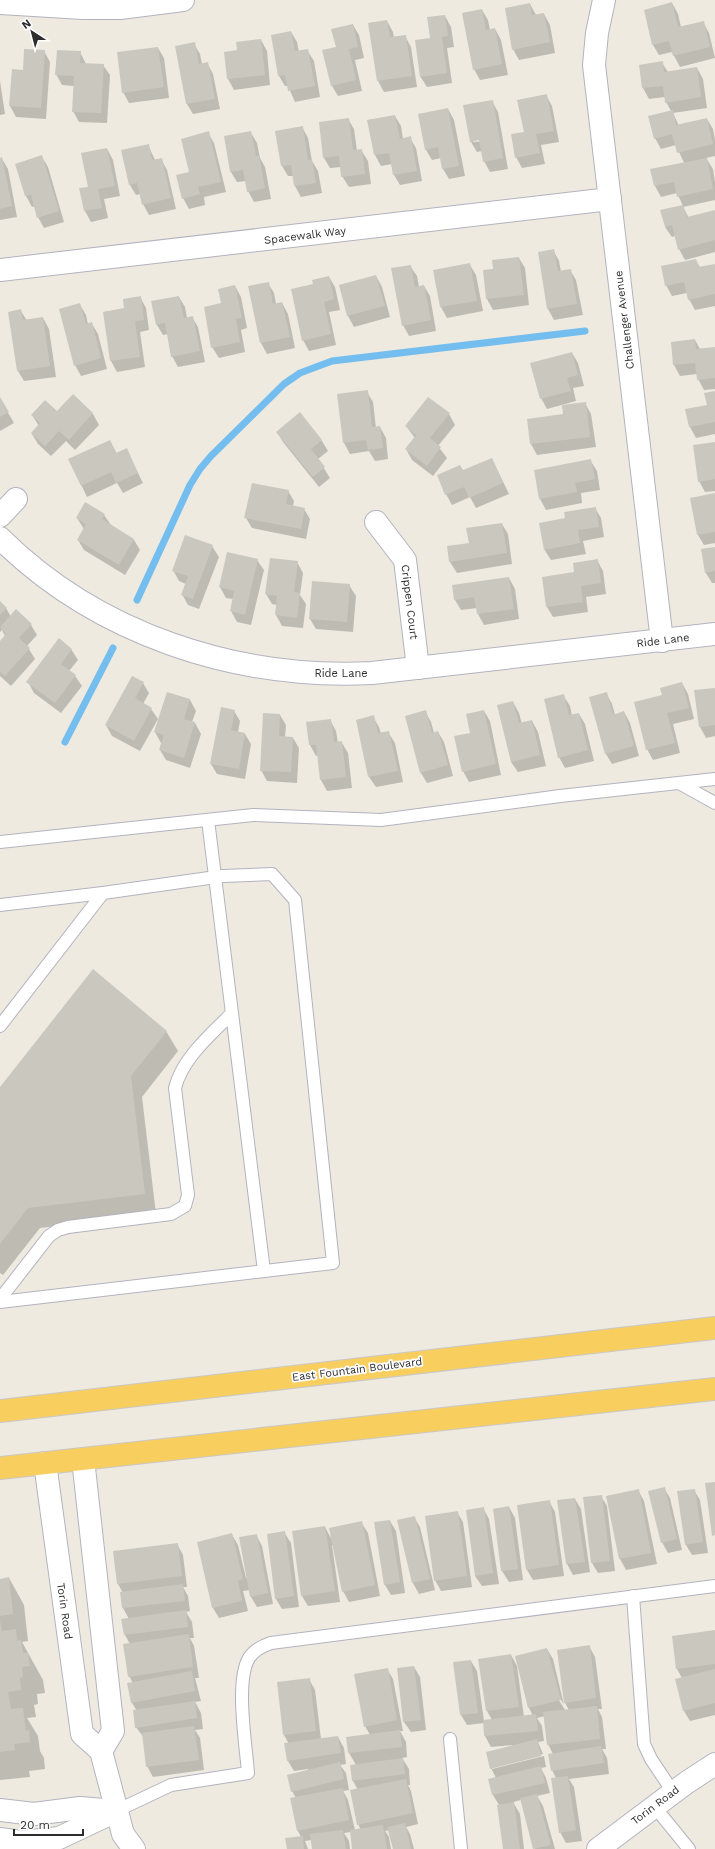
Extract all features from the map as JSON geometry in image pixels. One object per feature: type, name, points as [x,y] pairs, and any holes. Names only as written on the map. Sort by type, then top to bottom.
[{"type":"highway","name":"East Fountain Boulevard","points":[[0,1411],[715,1328]]},
{"type":"highway","points":[[0,1468],[715,1389]]},
{"type":"street","points":[[0,3],[83,8],[120,8],[183,0]]},
{"type":"street","name":"Challenger Avenue","points":[[604,0],[597,33],[594,65],[662,640]]},
{"type":"street","name":"Spacewalk Way","points":[[0,270],[610,199]]},
{"type":"street","points":[[0,516],[16,499]]},
{"type":"street","name":"Crippen Court","points":[[376,522],[405,560],[418,668]]},
{"type":"street","name":"Ride Lane","points":[[0,538],[23,561],[59,588],[133,630],[203,654],[236,663],[323,674],[372,673],[715,634]]},
{"type":"street","points":[[83,1459],[113,1731],[101,1751],[123,1834],[134,1849]]},
{"type":"street","name":"Torin Road","points":[[45,1463],[82,1734],[101,1751]]},
{"type":"street","name":"Torin Road","points":[[598,1849],[673,1792],[715,1764]]},
{"type":"street","points":[[80,1808],[116,1811],[59,1838],[43,1841],[5,1840],[5,1810],[34,1814],[80,1808]]},
{"type":"lane","points":[[0,842],[253,815],[381,820],[560,796],[715,779]]},
{"type":"lane","points":[[679,783],[715,803]]},
{"type":"lane","points":[[208,820],[264,1271]]},
{"type":"lane","points":[[0,905],[103,893],[215,877],[272,874],[294,900],[333,1263],[0,1300]]},
{"type":"lane","points":[[0,1026],[103,893]]},
{"type":"lane","points":[[0,1300],[49,1236],[58,1230],[68,1227],[172,1214],[185,1206],[188,1195],[176,1088],[178,1075],[187,1061],[232,1013]]},
{"type":"lane","points":[[116,1811],[171,1785],[248,1773],[241,1686],[249,1658],[263,1646],[271,1642],[715,1586]]},
{"type":"lane","points":[[633,1596],[642,1734],[647,1751],[673,1792]]},
{"type":"lane","points":[[450,1738],[461,1849]]},
{"type":"lane","points":[[654,1806],[689,1849]]},
{"type":"building","points":[[672,2],[678,27],[704,21],[710,47],[673,56],[669,41],[652,45],[644,10]]},
{"type":"building","points":[[530,3],[532,15],[544,13],[550,42],[512,50],[505,8]]},
{"type":"building","points":[[482,9],[486,30],[495,28],[502,64],[473,70],[462,13]]},
{"type":"building","points":[[445,15],[448,36],[442,37],[447,73],[420,77],[415,40],[430,38],[427,17]]},
{"type":"building","points":[[387,20],[390,37],[406,35],[412,76],[377,81],[368,23]]},
{"type":"building","points":[[353,24],[358,47],[349,49],[356,80],[331,86],[322,50],[336,47],[331,29]]},
{"type":"building","points":[[291,31],[295,51],[308,49],[315,86],[288,91],[285,75],[278,76],[271,35]]},
{"type":"building","points":[[261,39],[265,75],[227,79],[224,52],[237,50],[236,42]]},
{"type":"building","points":[[195,42],[199,64],[208,62],[215,99],[186,104],[175,46]]},
{"type":"building","points":[[158,47],[164,87],[122,93],[117,52]]},
{"type":"building","points":[[24,49],[45,50],[41,108],[9,106],[12,69],[23,70]]},
{"type":"building","points":[[57,50],[81,51],[80,63],[104,64],[101,113],[72,112],[74,76],[55,75]]},
{"type":"building","points":[[663,61],[664,72],[697,67],[701,97],[665,103],[663,86],[642,88],[639,65]]},
{"type":"building","points":[[547,94],[554,131],[536,134],[540,153],[515,158],[511,134],[524,132],[517,100]]},
{"type":"building","points":[[493,100],[503,158],[483,162],[479,140],[470,142],[463,105]]},
{"type":"building","points":[[448,108],[459,166],[442,169],[438,147],[425,150],[418,114]]},
{"type":"building","points":[[673,110],[676,125],[707,118],[713,144],[677,153],[672,134],[654,139],[648,116]]},
{"type":"building","points":[[395,115],[400,139],[411,136],[417,171],[393,175],[389,153],[374,155],[367,120]]},
{"type":"building","points":[[349,118],[353,150],[362,149],[365,174],[341,177],[339,156],[323,158],[319,122]]},
{"type":"building","points":[[303,126],[308,160],[312,160],[316,183],[294,186],[291,165],[281,166],[275,131]]},
{"type":"building","points":[[209,131],[221,182],[198,187],[200,194],[182,199],[176,175],[189,172],[181,139]]},
{"type":"building","points":[[251,131],[256,156],[259,156],[265,188],[247,192],[243,170],[230,172],[224,136]]},
{"type":"building","points":[[149,144],[152,160],[162,158],[171,198],[142,205],[137,183],[129,185],[121,150]]},
{"type":"building","points":[[107,148],[115,186],[98,189],[102,208],[84,211],[79,188],[88,187],[81,153]]},
{"type":"building","points":[[42,155],[59,211],[37,218],[31,195],[25,196],[15,164]]},
{"type":"building","points":[[2,157],[12,206],[0,209],[0,158]]},
{"type":"building","points":[[707,158],[713,189],[677,197],[674,182],[654,186],[650,169]]},
{"type":"building","points":[[683,205],[687,217],[715,210],[715,240],[678,250],[672,225],[665,227],[660,210]]},
{"type":"building","points":[[554,249],[558,271],[571,269],[577,304],[547,309],[538,252]]},
{"type":"building","points":[[519,257],[524,295],[486,299],[483,270],[493,269],[492,260]]},
{"type":"building","points":[[696,259],[698,267],[715,264],[715,294],[688,300],[684,282],[665,286],[661,266]]},
{"type":"building","points":[[470,263],[477,301],[440,307],[433,270]]},
{"type":"building","points":[[411,265],[415,287],[424,285],[431,320],[402,326],[391,268]]},
{"type":"building","points":[[376,275],[385,306],[347,316],[339,285]]},
{"type":"building","points":[[329,276],[334,299],[324,302],[331,334],[302,341],[291,289],[313,284],[312,280]]},
{"type":"building","points":[[269,282],[273,304],[282,302],[290,337],[260,343],[248,286]]},
{"type":"building","points":[[235,285],[242,318],[236,319],[240,342],[211,348],[204,307],[221,303],[218,289]]},
{"type":"building","points":[[141,296],[144,320],[135,321],[140,357],[110,361],[103,312],[124,308],[123,299]]},
{"type":"building","points":[[179,296],[184,318],[193,316],[200,351],[171,357],[165,323],[156,325],[151,301]]},
{"type":"building","points":[[80,303],[86,324],[92,322],[101,358],[74,366],[59,309]]},
{"type":"building","points":[[21,309],[23,320],[43,317],[50,366],[17,371],[8,312]]},
{"type":"building","points":[[695,339],[696,349],[715,347],[715,378],[697,380],[695,363],[673,365],[671,342]]},
{"type":"building","points":[[572,352],[578,375],[567,378],[571,391],[540,399],[530,363]]},
{"type":"building","points":[[368,390],[372,427],[380,426],[383,448],[368,450],[366,440],[343,443],[337,394]]},
{"type":"building","points":[[715,391],[715,422],[689,427],[685,409],[707,405],[704,393]]},
{"type":"building","points":[[73,394],[93,413],[69,440],[59,431],[45,446],[31,433],[40,423],[31,415],[45,400],[57,411]]},
{"type":"building","points":[[0,397],[9,412],[0,417]]},
{"type":"building","points":[[428,397],[450,413],[430,438],[441,447],[427,466],[405,449],[416,435],[405,426]]},
{"type":"building","points":[[586,402],[590,437],[530,444],[527,419],[563,414],[562,405]]},
{"type":"building","points":[[300,412],[322,440],[311,449],[325,467],[313,477],[276,432]]},
{"type":"building","points":[[110,440],[116,453],[127,448],[138,473],[116,483],[111,472],[81,486],[68,459]]},
{"type":"building","points":[[715,442],[715,479],[698,482],[693,445]]},
{"type":"building","points":[[492,458],[503,483],[469,498],[464,487],[445,495],[437,475],[460,465],[463,470]]},
{"type":"building","points":[[591,459],[595,479],[575,483],[577,492],[539,499],[534,470]]},
{"type":"building","points":[[252,483],[289,490],[286,504],[305,508],[301,529],[244,518]]},
{"type":"building","points":[[715,493],[715,532],[697,535],[690,498]]},
{"type":"building","points":[[85,502],[105,514],[102,519],[134,539],[119,565],[77,540],[86,524],[76,518]]},
{"type":"building","points":[[596,507],[599,527],[578,530],[580,543],[544,550],[539,523],[565,518],[564,512]]},
{"type":"building","points":[[502,523],[507,553],[449,562],[447,546],[469,543],[466,528]]},
{"type":"building","points":[[185,535],[213,545],[193,599],[181,595],[188,576],[172,571]]},
{"type":"building","points":[[715,547],[715,571],[705,573],[701,549]]},
{"type":"building","points":[[227,552],[258,559],[245,615],[230,611],[234,591],[219,587]]},
{"type":"building","points":[[270,558],[298,561],[294,592],[300,593],[297,618],[275,615],[277,596],[265,594]]},
{"type":"building","points":[[598,559],[601,583],[581,586],[583,602],[546,607],[542,577],[574,572],[573,563]]},
{"type":"building","points":[[509,577],[514,609],[477,614],[474,597],[454,600],[452,585]]},
{"type":"building","points":[[312,581],[350,584],[347,622],[309,619]]},
{"type":"building","points":[[0,601],[7,608],[0,615]]},
{"type":"building","points":[[16,609],[32,624],[19,638],[30,648],[5,676],[0,672],[0,641],[6,634],[0,627]]},
{"type":"building","points":[[59,638],[72,649],[61,664],[76,675],[55,703],[26,682]]},
{"type":"building","points":[[132,676],[144,682],[135,698],[152,708],[134,741],[105,725]]},
{"type":"building","points":[[682,682],[689,708],[667,713],[675,743],[646,750],[634,702],[662,695],[660,688]]},
{"type":"building","points":[[715,688],[715,725],[699,727],[694,690]]},
{"type":"building","points":[[167,692],[190,699],[184,719],[195,722],[184,758],[159,750],[164,735],[154,732]]},
{"type":"building","points":[[607,692],[613,715],[624,711],[634,746],[605,754],[589,697]]},
{"type":"building","points":[[564,694],[569,715],[579,713],[588,750],[558,758],[544,699]]},
{"type":"building","points":[[513,701],[519,723],[532,720],[540,755],[511,762],[497,705]]},
{"type":"building","points":[[221,707],[235,710],[231,730],[245,733],[239,769],[210,764]]},
{"type":"building","points":[[426,710],[432,733],[438,731],[448,765],[420,773],[405,716]]},
{"type":"building","points":[[484,710],[496,764],[462,772],[454,736],[470,733],[466,714]]},
{"type":"building","points":[[263,713],[280,714],[279,736],[293,737],[291,772],[260,771]]},
{"type":"building","points":[[374,715],[378,733],[389,731],[398,771],[368,777],[356,720]]},
{"type":"building","points":[[331,719],[334,742],[342,741],[346,777],[320,780],[316,745],[309,745],[306,722]]},
{"type":"building","points":[[93,969],[167,1031],[131,1076],[145,1194],[28,1208],[0,1244],[0,1087]]},
{"type":"building","points":[[715,1482],[715,1535],[712,1536],[705,1483]]},
{"type":"building","points":[[665,1487],[677,1539],[661,1543],[648,1491]]},
{"type":"building","points":[[639,1489],[651,1553],[619,1559],[606,1496]]},
{"type":"building","points":[[695,1489],[703,1542],[685,1545],[677,1491]]},
{"type":"building","points":[[602,1495],[610,1561],[591,1563],[583,1497]]},
{"type":"building","points":[[575,1498],[585,1562],[566,1564],[557,1500]]},
{"type":"building","points":[[550,1500],[559,1565],[526,1570],[517,1505]]},
{"type":"building","points":[[509,1506],[518,1569],[501,1571],[493,1509]]},
{"type":"building","points":[[484,1507],[493,1573],[475,1576],[466,1510]]},
{"type":"building","points":[[458,1511],[467,1576],[434,1581],[425,1516]]},
{"type":"building","points":[[415,1516],[430,1579],[412,1583],[397,1520]]},
{"type":"building","points":[[390,1520],[400,1582],[384,1585],[374,1522]]},
{"type":"building","points":[[362,1521],[375,1585],[342,1592],[329,1528]]},
{"type":"building","points":[[325,1526],[335,1591],[301,1596],[292,1531]]},
{"type":"building","points":[[285,1531],[294,1596],[275,1599],[267,1534]]},
{"type":"building","points":[[232,1533],[243,1579],[238,1581],[242,1601],[212,1608],[197,1542]]},
{"type":"building","points":[[257,1534],[268,1593],[250,1597],[239,1537]]},
{"type":"building","points":[[178,1543],[182,1576],[117,1584],[113,1551]]},
{"type":"building","points":[[9,1577],[13,1614],[0,1616],[0,1579]]},
{"type":"building","points":[[183,1584],[185,1601],[122,1608],[120,1592]]},
{"type":"building","points":[[186,1610],[188,1627],[124,1635],[121,1619]]},
{"type":"building","points":[[0,1621],[2,1631],[16,1629],[17,1641],[21,1640],[23,1653],[28,1653],[30,1666],[22,1667],[23,1677],[20,1678],[21,1690],[8,1692],[11,1709],[23,1708],[26,1731],[29,1730],[30,1742],[14,1744],[15,1750],[0,1752]]},
{"type":"building","points":[[715,1630],[715,1664],[676,1669],[672,1636]]},
{"type":"building","points":[[189,1634],[193,1667],[128,1677],[123,1644]]},
{"type":"building","points":[[590,1645],[596,1698],[564,1703],[557,1650]]},
{"type":"building","points":[[547,1648],[561,1700],[528,1708],[515,1656]]},
{"type":"building","points":[[511,1654],[519,1707],[486,1711],[478,1659]]},
{"type":"building","points":[[471,1660],[478,1713],[460,1715],[453,1662]]},
{"type":"building","points":[[414,1666],[421,1720],[403,1722],[397,1668]]},
{"type":"building","points":[[388,1668],[397,1720],[364,1727],[354,1674]]},
{"type":"building","points":[[715,1669],[715,1703],[683,1711],[675,1679]]},
{"type":"building","points":[[192,1671],[195,1691],[131,1703],[127,1683]]},
{"type":"building","points":[[310,1678],[316,1731],[283,1735],[277,1682]]},
{"type":"building","points":[[195,1701],[197,1718],[135,1728],[133,1710]]},
{"type":"building","points":[[597,1706],[600,1739],[547,1745],[543,1712]]},
{"type":"building","points":[[536,1714],[538,1731],[484,1736],[483,1720]]},
{"type":"building","points":[[194,1726],[199,1760],[146,1767],[142,1733]]},
{"type":"building","points":[[400,1730],[402,1747],[348,1753],[346,1737]]},
{"type":"building","points":[[338,1736],[341,1753],[287,1761],[284,1743]]},
{"type":"building","points":[[537,1739],[541,1756],[490,1769],[486,1752]]},
{"type":"building","points":[[601,1746],[604,1763],[551,1771],[548,1754]]},
{"type":"building","points":[[403,1758],[405,1774],[352,1781],[350,1765]]},
{"type":"building","points":[[340,1762],[344,1779],[291,1792],[287,1775]]},
{"type":"building","points":[[541,1766],[545,1783],[492,1795],[488,1779]]},
{"type":"building","points":[[568,1776],[576,1830],[559,1833],[551,1778]]},
{"type":"building","points":[[406,1779],[413,1813],[357,1825],[350,1790]]},
{"type":"building","points":[[343,1788],[349,1820],[297,1831],[290,1798]]},
{"type":"building","points":[[537,1794],[551,1845],[533,1849],[520,1798]]},
{"type":"building","points":[[514,1802],[520,1849],[503,1849],[497,1805]]},
{"type":"building","points":[[405,1823],[411,1849],[393,1849],[387,1827]]},
{"type":"building","points":[[383,1825],[387,1849],[352,1849],[350,1830]]},
{"type":"building","points":[[343,1830],[346,1849],[312,1849],[310,1834]]},
{"type":"building","points":[[303,1836],[304,1849],[287,1849],[285,1838]]},
{"type":"waterway","points":[[137,600],[190,485],[200,469],[211,456],[284,384],[300,373],[332,361],[585,331]]},
{"type":"waterway","points":[[65,742],[113,648]]}]
